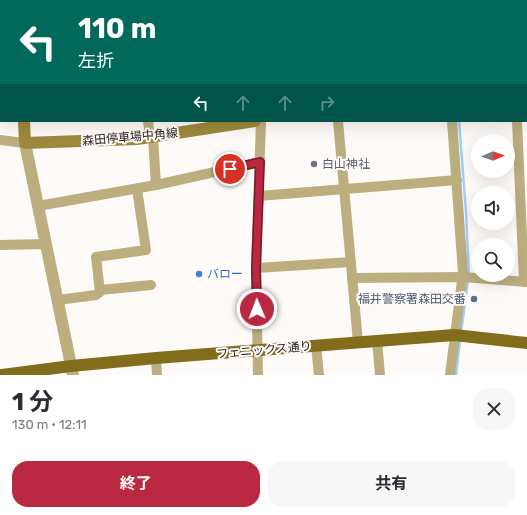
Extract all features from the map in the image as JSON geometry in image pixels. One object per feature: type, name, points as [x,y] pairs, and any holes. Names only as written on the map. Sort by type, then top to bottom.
[{"type":"main road","points":[[24,122],[25,143]]},
{"type":"main road","name":"森田停車場中角線","points":[[25,143],[152,137],[249,122]]},
{"type":"main road","name":"フェニックス通り","points":[[2,375],[72,370],[156,358],[454,335],[527,343]]},
{"type":"street","points":[[148,122],[152,137],[156,185]]},
{"type":"street","points":[[258,375],[256,268],[261,122]]},
{"type":"street","points":[[338,122],[358,342]]},
{"type":"street","points":[[450,375],[454,335],[463,277],[452,122]]},
{"type":"street","points":[[352,278],[463,277],[525,282],[517,122]]},
{"type":"street","points":[[0,140],[25,143],[72,370]]},
{"type":"street","points":[[38,206],[136,189],[260,162]]},
{"type":"street","points":[[259,196],[457,180]]},
{"type":"street","points":[[58,300],[96,295],[100,290],[96,257],[146,250],[136,189]]},
{"type":"street","points":[[0,245],[46,244]]},
{"type":"street","points":[[256,268],[351,262]]},
{"type":"street","points":[[100,290],[151,285]]},
{"type":"street","points":[[377,340],[380,375]]},
{"type":"street","points":[[316,346],[319,375]]},
{"type":"street","points":[[156,358],[157,375]]},
{"type":"waterway","points":[[459,122],[469,275]]},
{"type":"waterway","points":[[461,333],[468,280]]},
{"type":"waterway","points":[[456,375],[460,340]]},
{"type":"place","name":"白山神社","points":[[314,164]]},
{"type":"place","name":"バロー","points":[[199,274]]},
{"type":"place","name":"福井警察署森田交番","points":[[474,299]]},
{"type":"route","points":[[230,169],[260,162],[256,268],[257,309]]}]
